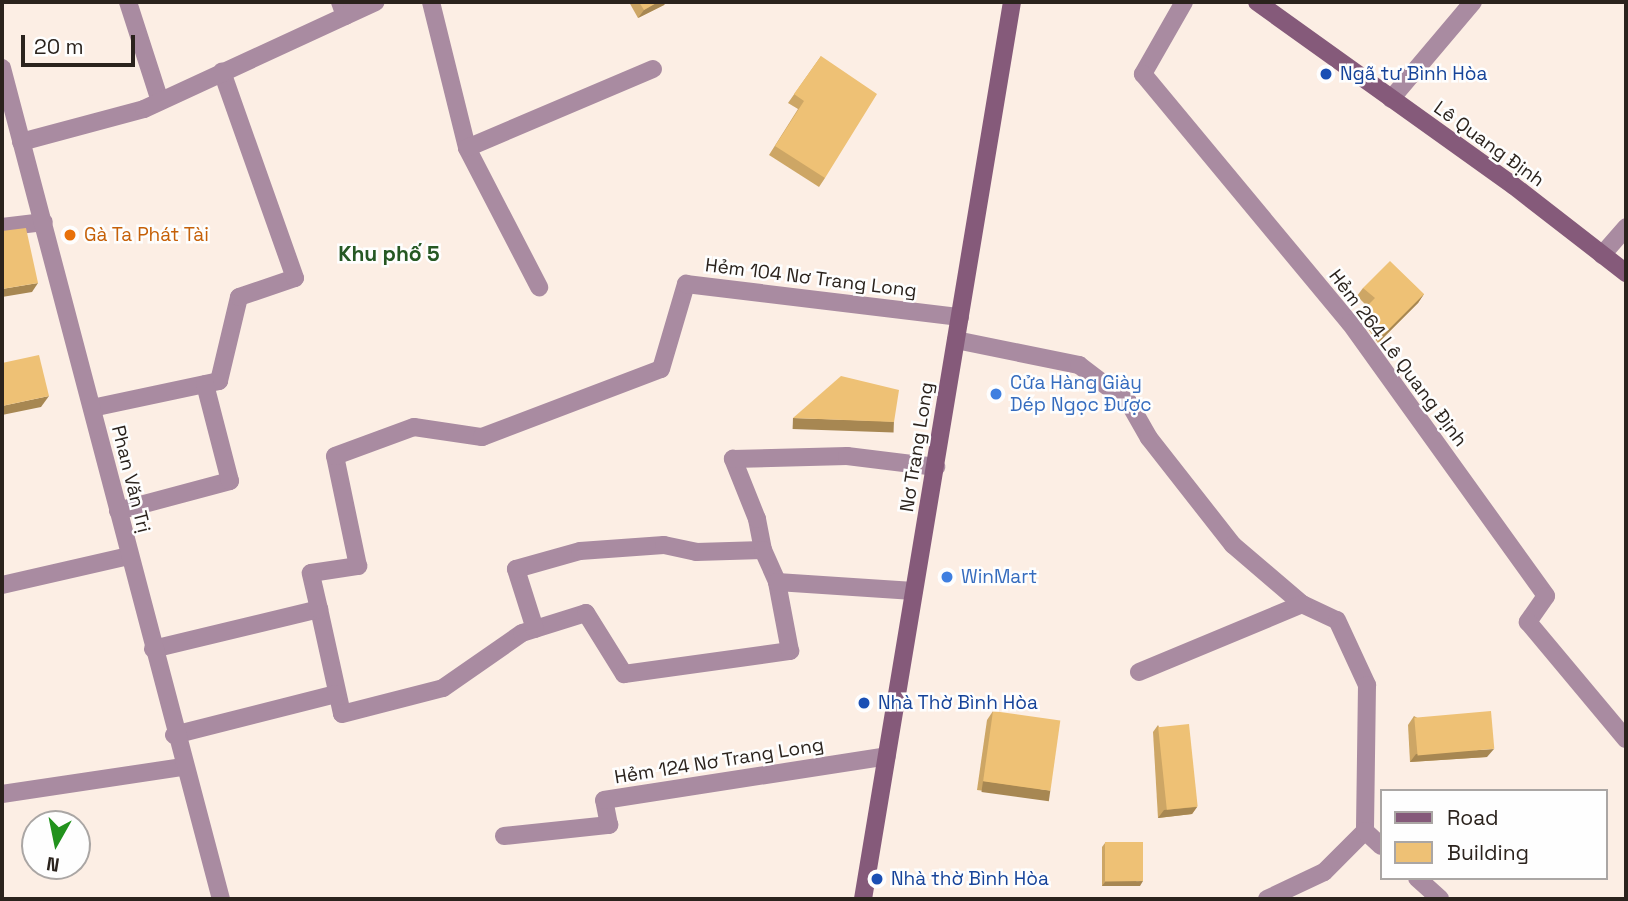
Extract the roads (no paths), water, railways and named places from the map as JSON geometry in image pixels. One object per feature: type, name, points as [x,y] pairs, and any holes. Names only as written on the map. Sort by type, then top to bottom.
[{"type":"main road","name":"Nơ Trang Long","points":[[863,899],[1012,2]]},
{"type":"main road","name":"Lê Quang Định","points":[[1257,2],[1514,186],[1626,273]]},
{"type":"street","points":[[128,2],[160,101]]},
{"type":"street","points":[[21,142],[160,101],[342,9],[376,2]]},
{"type":"street","points":[[431,2],[467,148],[539,287]]},
{"type":"street","name":"Hẻm 264 Lê Quang Định","points":[[1184,2],[1143,74],[1350,323],[1546,596],[1528,622],[1626,739]]},
{"type":"street","points":[[1391,99],[1473,2]]},
{"type":"street","name":"Phan Văn Trị","points":[[2,68],[92,408],[174,735],[220,899]]},
{"type":"street","points":[[467,148],[653,69]]},
{"type":"street","points":[[92,408],[219,381],[239,297],[295,278],[222,72]]},
{"type":"street","points":[[2,227],[44,222]]},
{"type":"street","points":[[1602,255],[1626,227]]},
{"type":"street","name":"Hẻm 104 Nơ Trang Long","points":[[318,609],[311,573],[358,566],[335,456],[414,426],[482,437],[662,369],[686,284],[960,317]]},
{"type":"street","points":[[956,340],[1079,365],[1129,403],[1149,438],[1233,545],[1302,604],[1338,620],[1367,685],[1365,831],[1324,872],[1267,899]]},
{"type":"street","points":[[118,511],[230,481],[205,384]]},
{"type":"street","points":[[153,649],[318,609],[342,714],[443,688],[535,629],[586,613],[624,674],[704,660],[790,651],[777,582],[763,550],[757,519],[733,459],[846,456],[936,467]]},
{"type":"street","points":[[535,629],[516,569],[580,551],[664,545],[696,552],[763,550]]},
{"type":"street","points":[[2,585],[129,556]]},
{"type":"street","points":[[777,582],[914,591]]},
{"type":"street","points":[[1139,672],[1302,604]]},
{"type":"street","points":[[174,735],[336,694]]},
{"type":"street","name":"Hẻm 124 Nơ Trang Long","points":[[504,836],[609,825],[604,800],[887,756]]},
{"type":"street","points":[[2,794],[183,767]]},
{"type":"street","points":[[1365,831],[1380,845]]},
{"type":"street","points":[[1419,880],[1440,899]]},
{"type":"place","name":"Ngã tư Bình Hòa","points":[[1326,74]]},
{"type":"place","name":"Gà Ta Phát Tài","points":[[70,235]]},
{"type":"place","name":"Cửa Hàng Giày Dép Ngọc Được","points":[[996,394]]},
{"type":"place","name":"WinMart","points":[[947,577]]},
{"type":"place","name":"Nhà Thờ Bình Hòa","points":[[864,703]]},
{"type":"place","name":"Nhà thờ Bình Hòa","points":[[877,879]]},
{"type":"district","name":"Khu phố 5","points":[[389,254]]}]
